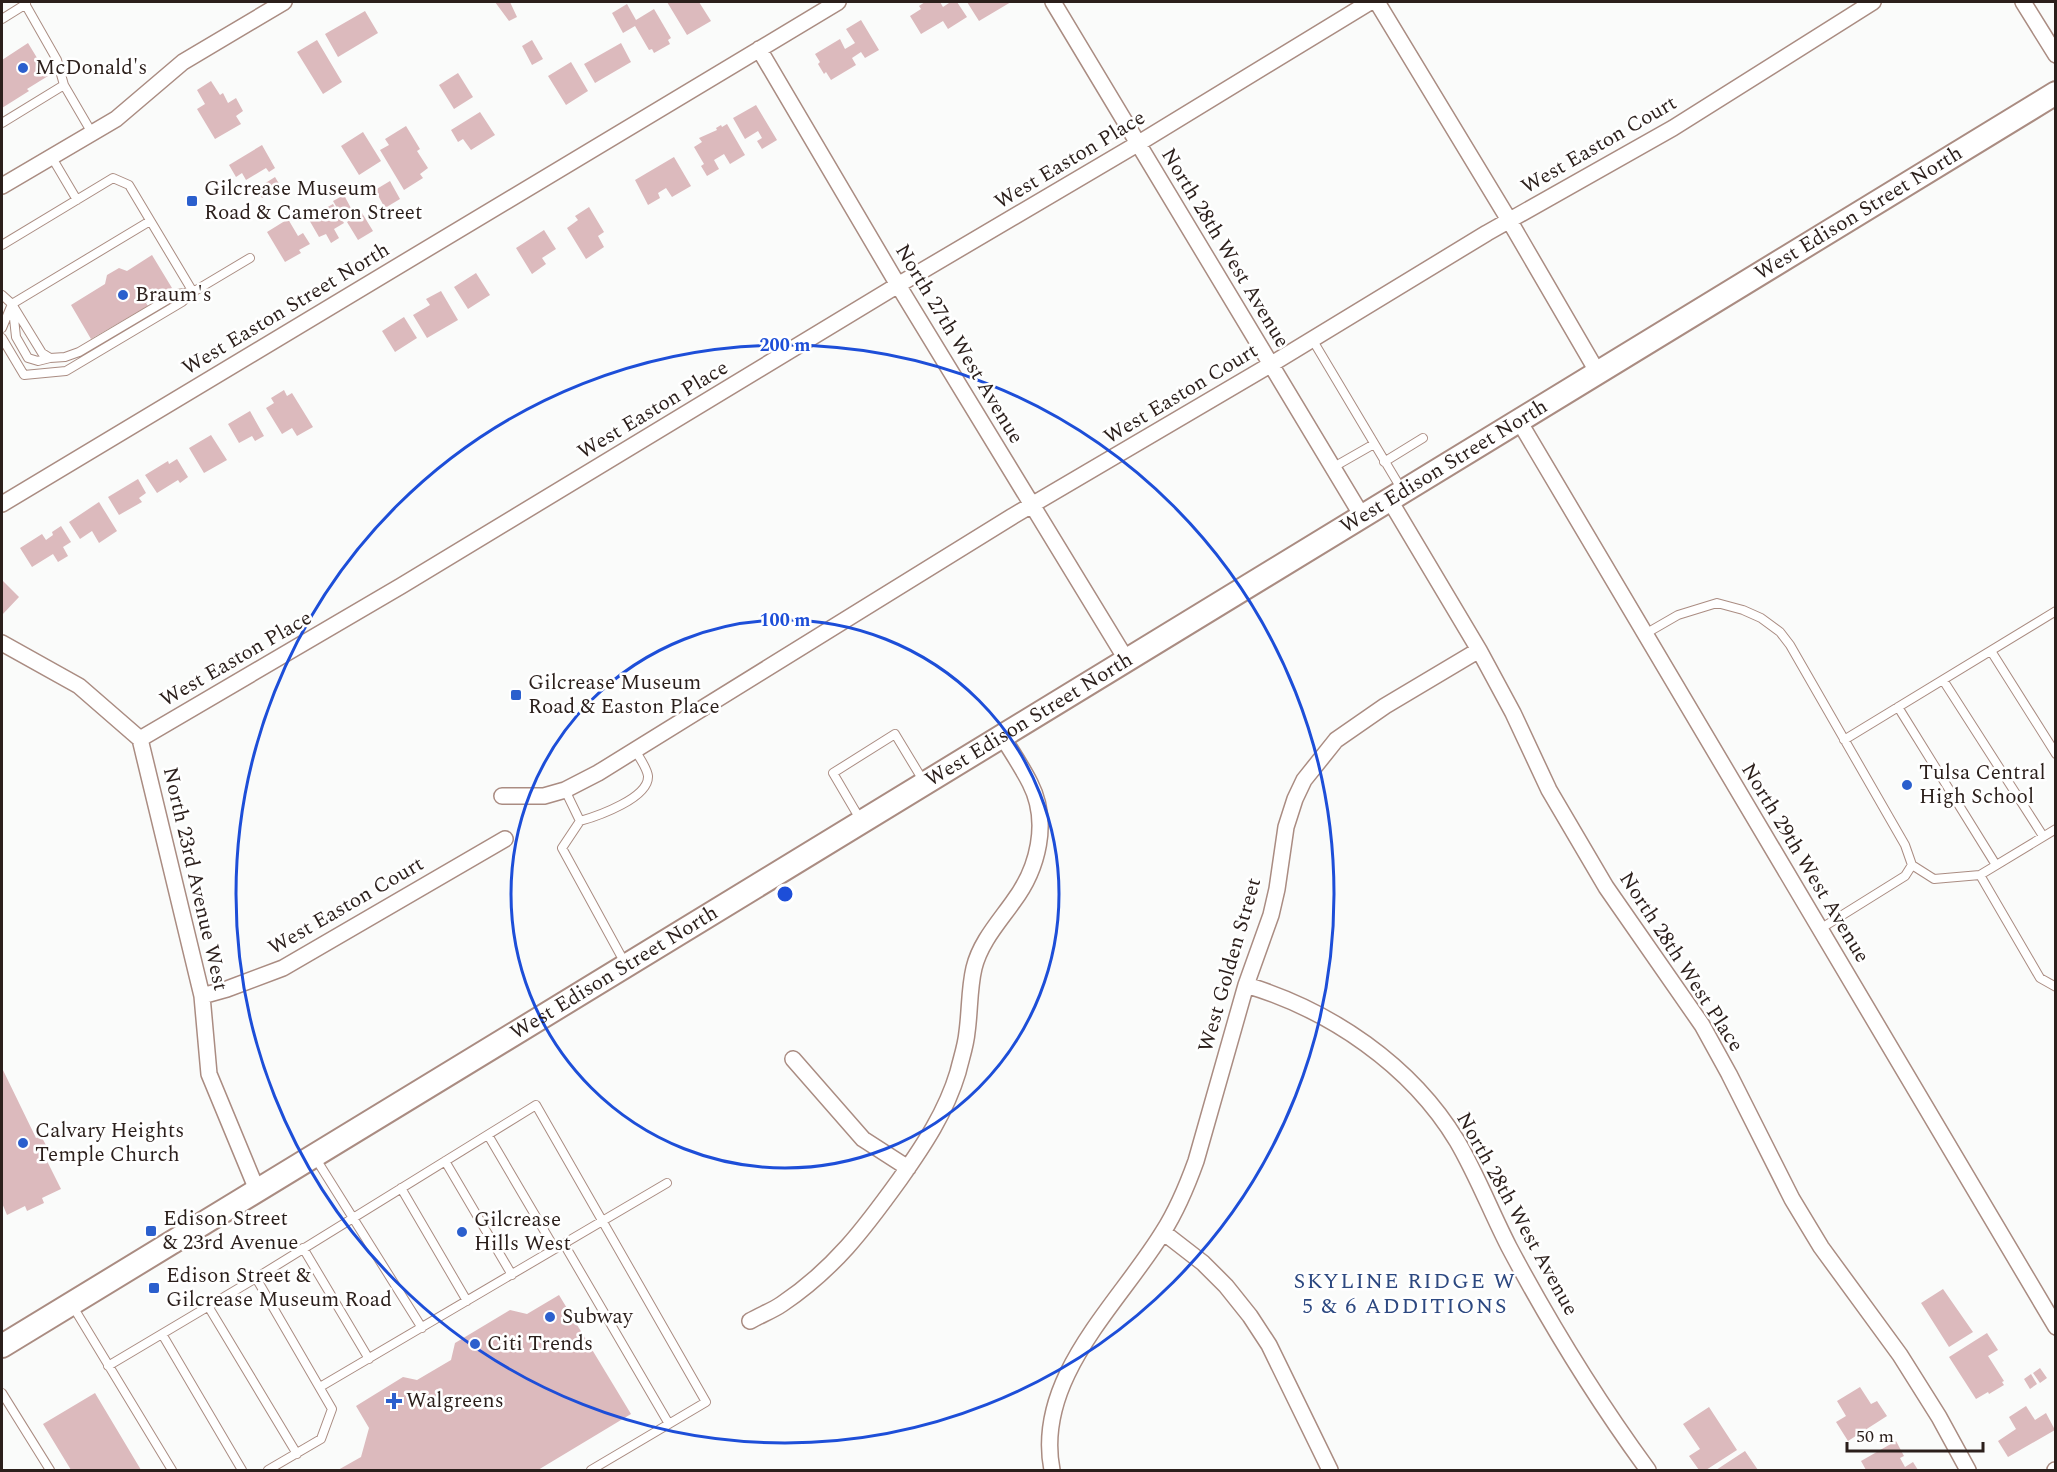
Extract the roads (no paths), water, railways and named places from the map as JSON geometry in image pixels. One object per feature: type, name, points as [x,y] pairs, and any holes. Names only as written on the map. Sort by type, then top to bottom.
[{"type":"main road","name":"West Edison Street North","points":[[2,1346],[2055,93]]},
{"type":"street","points":[[2,186],[116,119],[183,62],[284,2]]},
{"type":"street","name":"West Easton Street North","points":[[2,504],[838,2]]},
{"type":"street","name":"North 28th West Avenue","points":[[1053,2],[1362,516]]},
{"type":"street","name":"West Easton Place","points":[[140,739],[409,581],[1370,2]]},
{"type":"street","points":[[1377,2],[1509,220],[1598,373]]},
{"type":"street","name":"West Easton Court","points":[[502,796],[535,797],[565,790],[598,773],[1032,506],[1509,220],[1673,128],[1873,2]]},
{"type":"street","points":[[2022,2],[2055,55]]},
{"type":"street","name":"North 27th West Avenue","points":[[759,49],[898,285],[1126,659]]},
{"type":"street","name":"North 29th West Avenue","points":[[1519,421],[2055,1327]]},
{"type":"street","name":"North 28th West Place","points":[[1396,495],[1513,713],[1549,790],[1606,887],[1702,1025],[1792,1199],[1821,1247],[1900,1355],[1939,1417],[1968,1470]]},
{"type":"street","points":[[2,643],[79,686],[140,739]]},
{"type":"street","name":"West Golden Street","points":[[1052,1470],[1049,1454],[1050,1432],[1054,1406],[1063,1384],[1078,1355],[1163,1232],[1186,1189],[1246,985],[1270,915],[1277,889],[1286,827],[1304,780],[1336,740],[1385,706],[1479,650]]},
{"type":"street","points":[[750,1321],[781,1305],[815,1280],[841,1255],[864,1229],[908,1168],[932,1132],[947,1103],[967,1033],[974,968],[981,947],[1020,893],[1031,871],[1041,830],[1040,813],[1031,784],[1002,736]]},
{"type":"street","name":"North 23rd Avenue West","points":[[140,739],[202,996],[209,1074],[257,1190]]},
{"type":"street","name":"West Easton Court","points":[[202,996],[283,968],[505,839]]},
{"type":"street","name":"North 28th West Avenue","points":[[1246,985],[1276,994],[1333,1022],[1365,1043],[1422,1094],[1455,1139],[1473,1170],[1509,1246],[1578,1368],[1648,1470]]},
{"type":"street","points":[[793,1059],[862,1139],[908,1168]]},
{"type":"street","points":[[1163,1232],[1203,1263],[1226,1286],[1250,1316],[1269,1345],[1330,1470]]},
{"type":"lane","points":[[2,19],[25,3],[57,60],[64,85],[92,133]]},
{"type":"lane","points":[[2,123],[64,85]]},
{"type":"lane","points":[[51,156],[77,200]]},
{"type":"lane","points":[[2,245],[113,178],[129,185],[193,292]]},
{"type":"lane","points":[[2,328],[12,304],[150,221]]},
{"type":"lane","points":[[2,338],[24,375],[66,371],[182,302],[193,292],[250,258]]},
{"type":"lane","points":[[12,304],[16,337],[28,358],[38,362],[79,352],[177,294],[193,292]]},
{"type":"lane","points":[[2,295],[12,304],[42,353],[50,358]]},
{"type":"lane","points":[[1312,339],[1384,462],[1396,495]]},
{"type":"lane","points":[[1384,462],[1423,438]]},
{"type":"lane","points":[[1332,468],[1374,444]]},
{"type":"lane","points":[[1645,634],[1678,615],[1717,603],[1761,618],[1780,632],[1790,645],[1905,845],[1912,865],[1934,879],[1980,875],[2055,829]]},
{"type":"lane","points":[[1844,740],[2055,611]]},
{"type":"lane","points":[[1991,651],[2055,754]]},
{"type":"lane","points":[[1943,680],[2043,836]]},
{"type":"lane","points":[[1899,707],[1996,865]]},
{"type":"lane","points":[[862,823],[833,773],[895,734],[925,784]]},
{"type":"lane","points":[[627,966],[562,848],[580,821],[600,815],[640,793],[647,786],[648,774],[635,750]]},
{"type":"lane","points":[[565,790],[580,821]]},
{"type":"lane","points":[[1820,929],[1905,876],[1912,865]]},
{"type":"lane","points":[[1980,875],[2040,978],[2055,987]]},
{"type":"lane","points":[[108,1366],[256,1278],[536,1105],[604,1220],[706,1402],[591,1470]]},
{"type":"lane","points":[[488,1135],[555,1249]]},
{"type":"lane","points":[[313,1156],[422,1328]]},
{"type":"lane","points":[[445,1161],[512,1275]]},
{"type":"lane","points":[[320,1387],[667,1183]]},
{"type":"lane","points":[[401,1188],[467,1301]]},
{"type":"lane","points":[[564,1244],[669,1424]]},
{"type":"lane","points":[[303,1248],[369,1359]]},
{"type":"lane","points":[[256,1278],[332,1409],[321,1439],[268,1470]]},
{"type":"lane","points":[[71,1303],[172,1470]]},
{"type":"lane","points":[[208,1306],[297,1454]]},
{"type":"lane","points":[[162,1334],[242,1470]]},
{"type":"lane","points":[[2,1393],[50,1470]]},
{"type":"place","name":"McDonald's","points":[[23,68]]},
{"type":"place","name":"Gilcrease Museum Road & Cameron Street","points":[[192,201]]},
{"type":"place","name":"Braum's","points":[[123,295]]},
{"type":"place","name":"Gilcrease Museum Road & Easton Place","points":[[516,695]]},
{"type":"place","name":"Tulsa Central High School","points":[[1907,785]]},
{"type":"place","name":"Calvary Heights Temple Church","points":[[23,1143]]},
{"type":"place","name":"Edison Street & 23rd Avenue","points":[[151,1231]]},
{"type":"place","name":"Gilcrease Hills West","points":[[462,1232]]},
{"type":"place","name":"Edison Street & Gilcrease Museum Road","points":[[154,1288]]},
{"type":"place","name":"Subway","points":[[550,1317]]},
{"type":"place","name":"Citi Trends","points":[[475,1344]]},
{"type":"place","name":"Walgreens","points":[[394,1401]]},
{"type":"district","name":"SKYLINE RIDGE W 5 & 6 ADDITIONS","points":[[1405,1294]]}]
